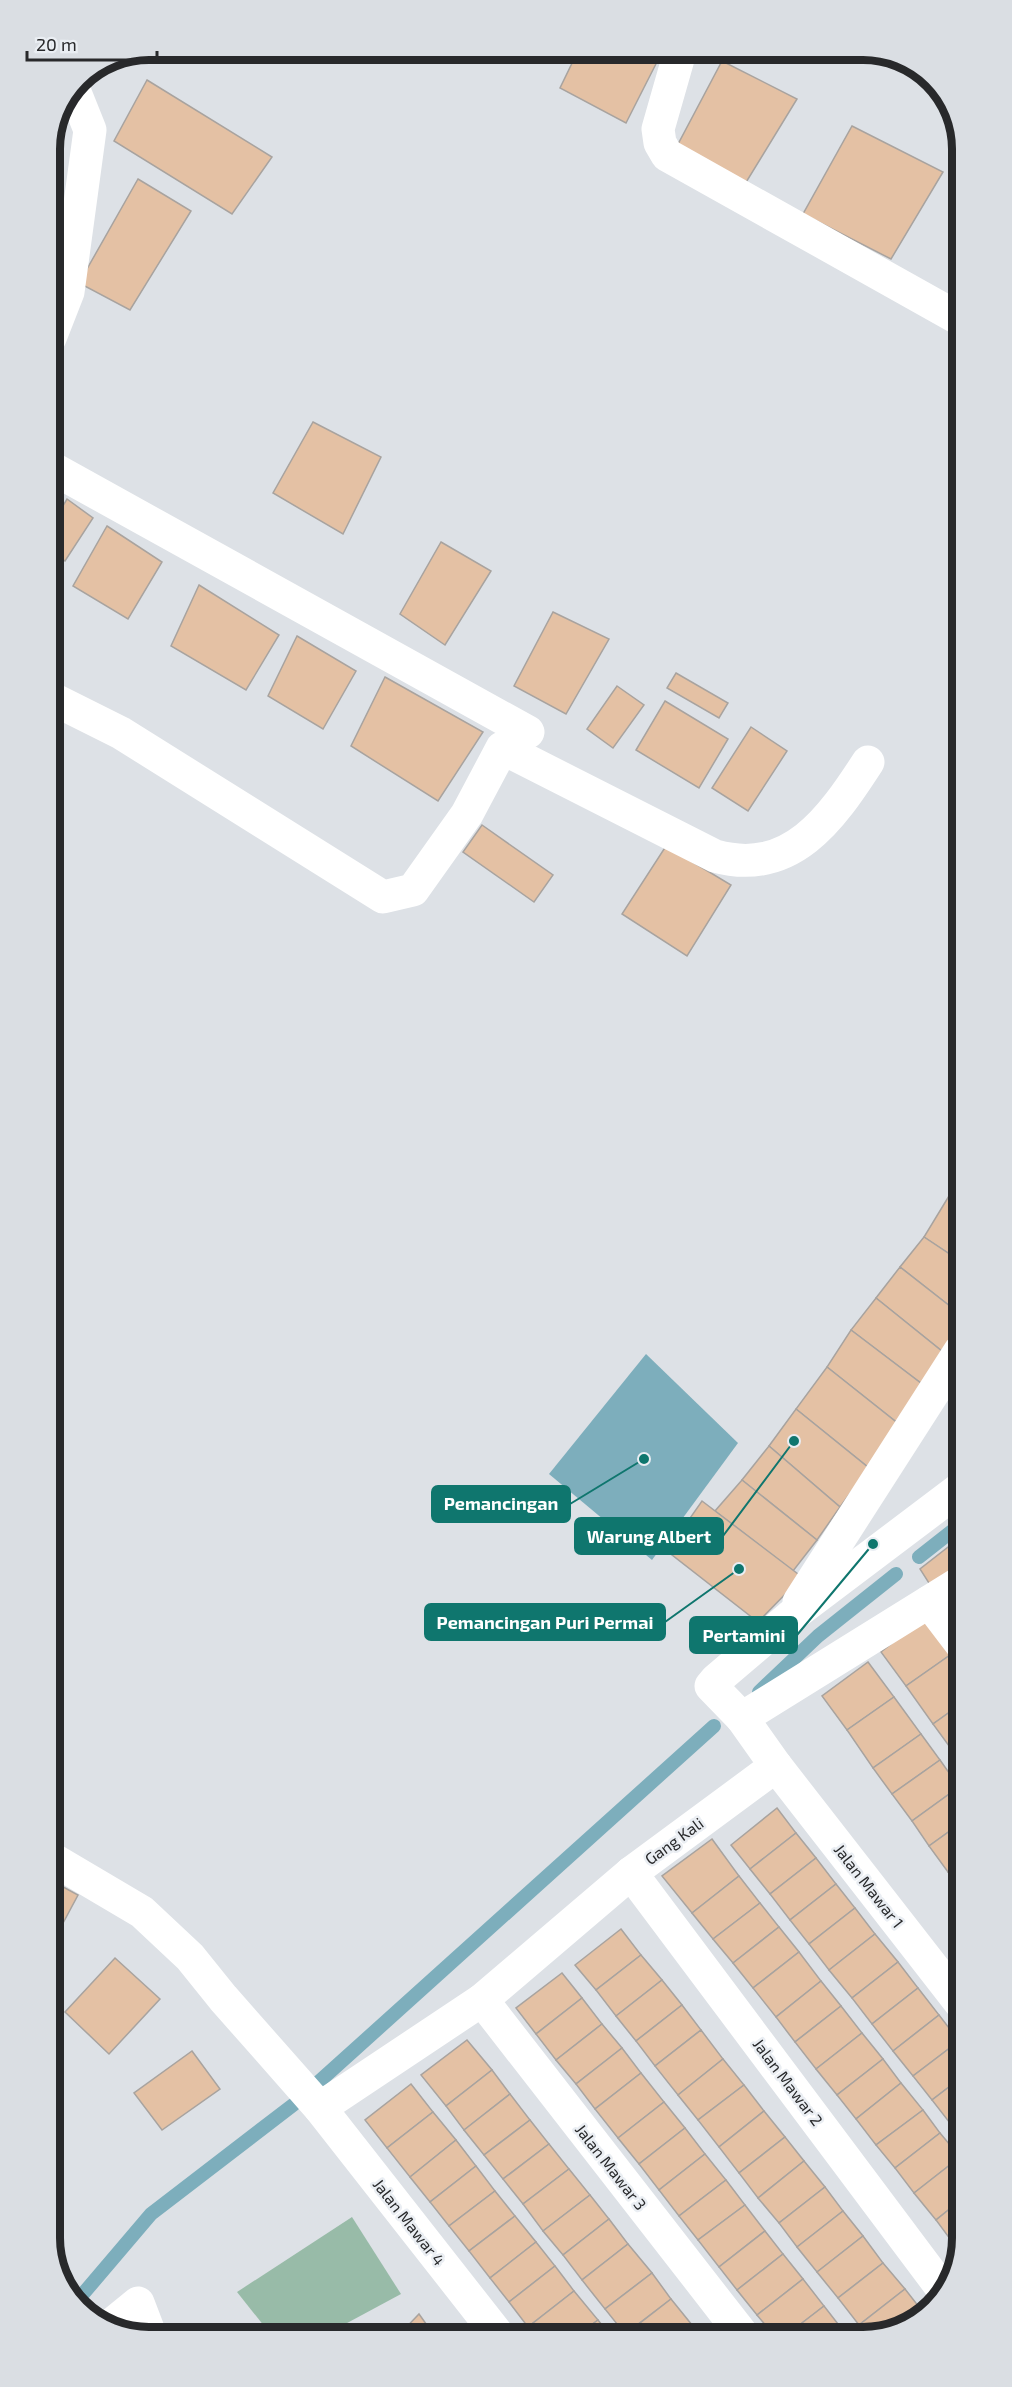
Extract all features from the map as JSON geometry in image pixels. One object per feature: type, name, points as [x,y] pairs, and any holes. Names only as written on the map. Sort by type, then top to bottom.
[{"type":"street","points":[[678,60],[658,129],[660,143],[667,155],[952,315]]},
{"type":"street","points":[[60,312],[68,292],[90,130],[77,97]]},
{"type":"street","points":[[60,473],[528,732]]},
{"type":"street","points":[[60,702],[121,733],[383,897],[412,890],[467,814],[502,748],[715,856],[735,862],[777,857],[804,842],[842,802],[868,762]]},
{"type":"street","points":[[790,1617],[810,1582],[952,1363]]},
{"type":"street","points":[[776,1766],[742,1718],[711,1686],[790,1617],[952,1495]]},
{"type":"street","points":[[742,1718],[952,1588]]},
{"type":"street","points":[[929,1602],[952,1632]]},
{"type":"street","name":"Gang Kali","points":[[320,2108],[482,2000],[631,1873],[776,1766]]},
{"type":"street","name":"Jalan Mawar 1","points":[[776,1766],[952,1992]]},
{"type":"street","name":"Jalan Mawar 4","points":[[60,1864],[142,1912],[190,1957],[320,2108],[492,2327]]},
{"type":"street","name":"Jalan Mawar 2","points":[[631,1873],[939,2283]]},
{"type":"street","name":"Jalan Mawar 3","points":[[482,2000],[736,2327]]},
{"type":"street","points":[[117,2320],[138,2303],[147,2327]]},
{"type":"green space","points":[[352,2217],[401,2294],[340,2327],[265,2327],[237,2292]]},
{"type":"water","points":[[646,1354],[738,1443],[652,1560],[549,1474]]},
{"type":"building","points":[[574,60],[658,60],[626,123],[560,88]]},
{"type":"building","points":[[722,61],[797,99],[745,184],[676,148]]},
{"type":"building","points":[[147,80],[272,157],[232,214],[114,141]]},
{"type":"building","points":[[852,126],[943,172],[891,259],[803,214]]},
{"type":"building","points":[[138,179],[191,211],[130,310],[79,283]]},
{"type":"building","points":[[60,199],[69,204],[60,221]]},
{"type":"building","points":[[313,422],[381,457],[343,534],[273,493]]},
{"type":"building","points":[[67,499],[93,518],[65,561],[60,558],[60,511]]},
{"type":"building","points":[[107,526],[162,562],[128,619],[73,586]]},
{"type":"building","points":[[441,542],[491,571],[445,645],[400,614]]},
{"type":"building","points":[[199,585],[279,635],[246,690],[171,646]]},
{"type":"building","points":[[553,612],[609,639],[566,714],[514,686]]},
{"type":"building","points":[[297,636],[356,671],[323,729],[268,696]]},
{"type":"building","points":[[676,673],[728,703],[719,718],[667,688]]},
{"type":"building","points":[[385,677],[483,732],[438,801],[351,746]]},
{"type":"building","points":[[617,686],[644,705],[613,748],[587,729]]},
{"type":"building","points":[[665,701],[728,739],[699,788],[636,750]]},
{"type":"building","points":[[751,727],[787,751],[748,811],[712,788]]},
{"type":"building","points":[[482,825],[553,875],[534,902],[463,852]]},
{"type":"building","points":[[666,846],[731,885],[687,956],[622,914]]},
{"type":"building","points":[[949,1196],[952,1198],[952,1256],[924,1237]]},
{"type":"building","points":[[924,1237],[952,1256],[952,1308],[900,1267]]},
{"type":"building","points":[[900,1267],[952,1308],[952,1349],[948,1356],[876,1298]]},
{"type":"building","points":[[876,1298],[948,1356],[926,1387],[851,1330]]},
{"type":"building","points":[[851,1330],[926,1387],[900,1425],[827,1367]]},
{"type":"building","points":[[827,1367],[900,1425],[869,1468],[796,1409]]},
{"type":"building","points":[[796,1409],[869,1468],[840,1507],[769,1446]]},
{"type":"building","points":[[769,1446],[840,1507],[817,1540],[742,1480]]},
{"type":"building","points":[[742,1480],[817,1540],[793,1571],[715,1511]]},
{"type":"building","points":[[702,1501],[802,1577],[758,1622],[667,1551]]},
{"type":"building","points":[[952,1544],[952,1576],[934,1591],[920,1569]]},
{"type":"building","points":[[927,1615],[952,1654],[906,1686],[881,1652]]},
{"type":"building","points":[[952,1654],[952,1710],[933,1724],[906,1686]]},
{"type":"building","points":[[868,1662],[894,1697],[847,1730],[822,1696]]},
{"type":"building","points":[[894,1697],[921,1734],[873,1768],[847,1730]]},
{"type":"building","points":[[952,1710],[952,1750],[933,1724]]},
{"type":"building","points":[[921,1734],[940,1760],[892,1794],[873,1768]]},
{"type":"building","points":[[940,1760],[952,1777],[952,1792],[912,1821],[892,1794]]},
{"type":"building","points":[[952,1792],[952,1829],[929,1846],[912,1821]]},
{"type":"building","points":[[777,1808],[796,1833],[750,1869],[731,1845]]},
{"type":"building","points":[[952,1829],[952,1869],[948,1872],[929,1846]]},
{"type":"building","points":[[796,1833],[816,1858],[770,1894],[750,1869]]},
{"type":"building","points":[[712,1839],[739,1876],[692,1913],[662,1876]]},
{"type":"building","points":[[816,1858],[836,1884],[790,1920],[770,1894]]},
{"type":"building","points":[[739,1876],[760,1903],[713,1939],[692,1913]]},
{"type":"building","points":[[836,1884],[855,1908],[809,1944],[790,1920]]},
{"type":"building","points":[[60,1885],[78,1895],[60,1929]]},
{"type":"building","points":[[760,1903],[779,1927],[733,1963],[713,1939]]},
{"type":"building","points":[[855,1908],[875,1934],[829,1970],[809,1944]]},
{"type":"building","points":[[779,1927],[799,1952],[753,1988],[733,1963]]},
{"type":"building","points":[[621,1929],[641,1955],[596,1990],[575,1965]]},
{"type":"building","points":[[875,1934],[898,1962],[852,1998],[829,1970]]},
{"type":"building","points":[[799,1952],[821,1981],[776,2017],[753,1988]]},
{"type":"building","points":[[641,1955],[662,1980],[616,2016],[596,1990]]},
{"type":"building","points":[[115,1958],[160,1999],[109,2054],[65,2012]]},
{"type":"building","points":[[898,1962],[918,1988],[872,2024],[852,1998]]},
{"type":"building","points":[[562,1973],[582,1998],[536,2034],[516,2008]]},
{"type":"building","points":[[662,1980],[682,2005],[636,2041],[616,2016]]},
{"type":"building","points":[[821,1981],[841,2006],[795,2042],[776,2017]]},
{"type":"building","points":[[918,1988],[939,2015],[893,2051],[872,2024]]},
{"type":"building","points":[[582,1998],[602,2024],[556,2060],[536,2034]]},
{"type":"building","points":[[682,2005],[701,2030],[655,2066],[636,2041]]},
{"type":"building","points":[[841,2006],[862,2033],[816,2069],[795,2042]]},
{"type":"building","points":[[939,2015],[952,2032],[952,2046],[913,2076],[893,2051]]},
{"type":"building","points":[[602,2024],[622,2048],[576,2084],[556,2060]]},
{"type":"building","points":[[701,2030],[723,2059],[678,2095],[655,2066]]},
{"type":"building","points":[[862,2033],[883,2059],[837,2095],[816,2069]]},
{"type":"building","points":[[467,2040],[492,2070],[446,2106],[421,2075]]},
{"type":"building","points":[[952,2046],[952,2085],[932,2100],[913,2076]]},
{"type":"building","points":[[622,2048],[641,2073],[595,2109],[576,2084]]},
{"type":"building","points":[[192,2051],[220,2089],[162,2130],[134,2093]]},
{"type":"building","points":[[723,2059],[744,2085],[698,2120],[678,2095]]},
{"type":"building","points":[[883,2059],[901,2083],[856,2119],[837,2095]]},
{"type":"building","points":[[492,2070],[510,2094],[464,2130],[446,2106]]},
{"type":"building","points":[[641,2073],[664,2102],[618,2138],[595,2109]]},
{"type":"building","points":[[901,2083],[923,2110],[876,2145],[856,2119]]},
{"type":"building","points":[[411,2084],[433,2112],[387,2148],[365,2120]]},
{"type":"building","points":[[744,2085],[764,2111],[719,2147],[698,2120]]},
{"type":"building","points":[[952,2085],[952,2126],[932,2100]]},
{"type":"building","points":[[510,2094],[530,2120],[484,2155],[464,2130]]},
{"type":"building","points":[[664,2102],[685,2128],[639,2164],[618,2138]]},
{"type":"building","points":[[923,2110],[940,2133],[895,2168],[876,2145]]},
{"type":"building","points":[[764,2111],[785,2137],[739,2173],[719,2147]]},
{"type":"building","points":[[433,2112],[456,2140],[410,2177],[387,2148]]},
{"type":"building","points":[[530,2120],[549,2144],[503,2179],[484,2155]]},
{"type":"building","points":[[685,2128],[705,2154],[659,2190],[639,2164]]},
{"type":"building","points":[[940,2133],[952,2147],[952,2163],[914,2193],[895,2168]]},
{"type":"building","points":[[785,2137],[804,2161],[758,2198],[739,2173]]},
{"type":"building","points":[[456,2140],[476,2166],[430,2202],[410,2177]]},
{"type":"building","points":[[549,2144],[569,2169],[523,2204],[503,2179]]},
{"type":"building","points":[[705,2154],[726,2180],[679,2216],[659,2190]]},
{"type":"building","points":[[804,2161],[825,2187],[779,2223],[758,2198]]},
{"type":"building","points":[[952,2163],[952,2207],[936,2220],[914,2193]]},
{"type":"building","points":[[476,2166],[495,2191],[449,2226],[430,2202]]},
{"type":"building","points":[[569,2169],[590,2195],[543,2231],[523,2204]]},
{"type":"building","points":[[726,2180],[745,2205],[698,2240],[679,2216]]},
{"type":"building","points":[[825,2187],[843,2211],[797,2247],[779,2223]]},
{"type":"building","points":[[495,2191],[515,2216],[469,2251],[449,2226]]},
{"type":"building","points":[[590,2195],[609,2219],[563,2255],[543,2231]]},
{"type":"building","points":[[745,2205],[765,2231],[719,2267],[698,2240]]},
{"type":"building","points":[[952,2207],[952,2241],[936,2220]]},
{"type":"building","points":[[843,2211],[863,2236],[817,2272],[797,2247]]},
{"type":"building","points":[[515,2216],[536,2242],[490,2278],[469,2251]]},
{"type":"building","points":[[609,2219],[628,2244],[582,2280],[563,2255]]},
{"type":"building","points":[[765,2231],[783,2254],[737,2290],[719,2267]]},
{"type":"building","points":[[863,2236],[883,2263],[838,2298],[817,2272]]},
{"type":"building","points":[[536,2242],[555,2266],[509,2302],[490,2278]]},
{"type":"building","points":[[628,2244],[652,2273],[605,2309],[582,2280]]},
{"type":"building","points":[[783,2254],[803,2279],[757,2315],[737,2290]]},
{"type":"building","points":[[883,2263],[905,2289],[859,2325],[838,2298]]},
{"type":"building","points":[[555,2266],[574,2291],[528,2327],[509,2302]]},
{"type":"building","points":[[652,2273],[671,2299],[634,2327],[619,2327],[605,2309]]},
{"type":"building","points":[[803,2279],[824,2306],[797,2327],[767,2327],[757,2315]]},
{"type":"building","points":[[905,2289],[919,2307],[891,2322],[863,2327],[859,2325]]},
{"type":"building","points":[[574,2291],[598,2320],[588,2327],[528,2327]]},
{"type":"building","points":[[671,2299],[692,2325],[690,2327],[635,2327]]},
{"type":"building","points":[[824,2306],[840,2327],[797,2327]]},
{"type":"building","points":[[419,2314],[428,2327],[407,2327]]},
{"type":"building","points":[[598,2320],[604,2327],[588,2327]]},
{"type":"waterway","points":[[919,1557],[952,1531]]},
{"type":"waterway","points":[[759,1692],[818,1636],[896,1574]]},
{"type":"waterway","points":[[312,2088],[714,1726]]},
{"type":"waterway","points":[[81,2296],[151,2214],[293,2105]]},
{"type":"place","name":"Warung Albert","points":[[794,1441]]},
{"type":"place","name":"Pemancingan","points":[[644,1459]]},
{"type":"place","name":"Pertamini","points":[[873,1544]]},
{"type":"place","name":"Pemancingan Puri Permai","points":[[739,1569]]}]
